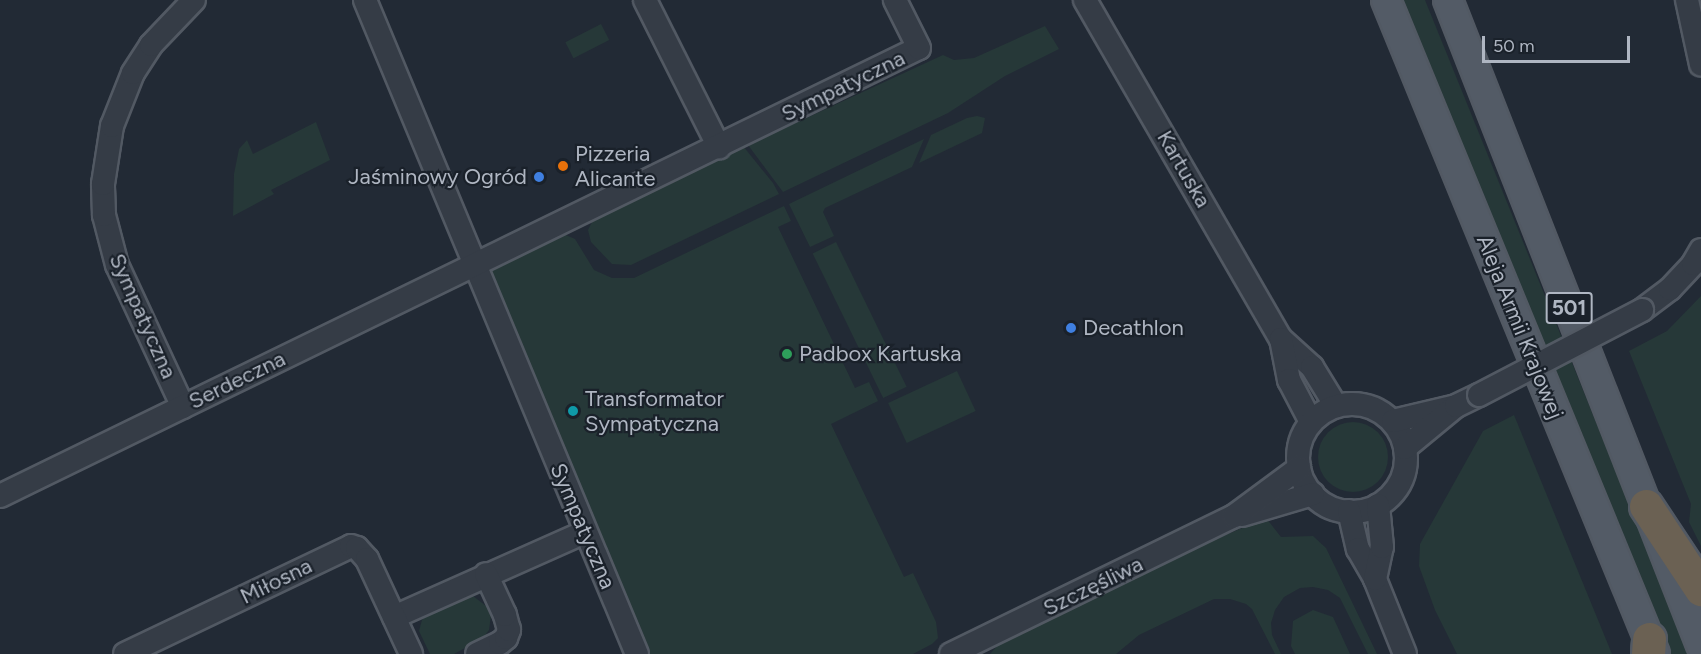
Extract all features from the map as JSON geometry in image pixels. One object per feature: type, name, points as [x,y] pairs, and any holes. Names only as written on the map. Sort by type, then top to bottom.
[{"type":"highway","points":[[1646,506],[1701,589]]},
{"type":"main road","name":"Aleja Armii Krajowej","points":[[1386,0],[1651,649]]},
{"type":"main road","name":"501","points":[[1448,0],[1701,645]]},
{"type":"street","name":"Sympatyczna","points":[[183,407],[117,265],[104,215],[103,184],[112,126],[133,73],[161,33],[194,0]]},
{"type":"street","name":"Sympatyczna","points":[[365,0],[637,654]]},
{"type":"street","points":[[645,0],[719,147]]},
{"type":"street","name":"Sympatyczna","points":[[474,264],[919,48],[895,0]]},
{"type":"street","name":"Kartuska","points":[[1085,0],[1281,339],[1312,367],[1336,406]]},
{"type":"street","points":[[1687,0],[1701,65]]},
{"type":"street","points":[[1406,448],[1456,406],[1642,310],[1670,290],[1693,264],[1701,250]]},
{"type":"street","name":"Serdeczna","points":[[0,496],[474,264]]},
{"type":"street","name":"Kartuska","points":[[1281,339],[1289,380],[1311,422]]},
{"type":"street","points":[[1352,404],[1367,405],[1392,421],[1406,448],[1406,465],[1401,481],[1391,495],[1378,505],[1349,511],[1335,509],[1312,494],[1299,468],[1300,444],[1311,422],[1336,406],[1352,404]]},
{"type":"street","points":[[1392,421],[1456,406]]},
{"type":"street","name":"Szczęśliwa","points":[[1234,516],[1299,468]]},
{"type":"street","name":"Szczęśliwa","points":[[951,654],[1234,516],[1312,494]]},
{"type":"street","points":[[1375,579],[1382,547],[1378,505]]},
{"type":"street","points":[[1349,511],[1358,549],[1375,579],[1405,654]]},
{"type":"street","points":[[394,617],[486,574],[585,532]]},
{"type":"street","name":"Miłosna","points":[[125,654],[351,546],[357,548],[367,559],[411,654]]},
{"type":"street","points":[[477,654],[500,643],[506,638],[509,630],[505,615],[486,574]]},
{"type":"shaded area","points":[[1400,0],[1425,0],[1690,654],[1669,654]]},
{"type":"shaded area","points":[[601,24],[609,40],[574,58],[565,42]]},
{"type":"shaded area","points":[[1045,26],[1059,49],[1005,76],[948,113],[783,192],[748,145],[943,55],[954,60],[974,58]]},
{"type":"shaded area","points":[[977,116],[985,118],[982,133],[919,163],[931,135],[967,118]]},
{"type":"shaded area","points":[[316,122],[330,160],[271,190],[274,194],[233,216],[234,174],[239,149],[247,140],[253,154]]},
{"type":"shaded area","points":[[924,139],[912,167],[825,208],[823,212],[834,236],[810,247],[789,204]]},
{"type":"shaded area","points":[[743,146],[779,194],[631,265],[612,264],[591,242],[588,230],[595,216]]},
{"type":"shaded area","points":[[784,206],[791,221],[778,227],[855,388],[869,382],[878,401],[831,424],[904,577],[913,573],[936,622],[938,638],[932,644],[913,654],[646,654],[490,279],[491,273],[494,267],[561,233],[575,239],[594,270],[612,278],[634,278]]},
{"type":"shaded area","points":[[836,242],[907,387],[883,398],[813,253]]},
{"type":"shaded area","points":[[1701,296],[1701,546],[1689,522],[1691,504],[1629,351],[1667,331]]},
{"type":"shaded area","points":[[957,371],[976,411],[907,443],[888,403]]},
{"type":"shaded area","points":[[1514,415],[1612,654],[1457,654],[1435,610],[1419,566],[1420,544],[1483,431]]},
{"type":"shaded area","points":[[1353,422],[1366,425],[1378,432],[1385,444],[1388,457],[1385,470],[1378,482],[1366,489],[1353,492],[1340,489],[1328,482],[1321,470],[1318,457],[1321,444],[1328,432],[1340,425]]},
{"type":"shaded area","points":[[1266,518],[1281,537],[1313,536],[1326,548],[1377,654],[1368,654],[1340,598],[1328,590],[1313,587],[1300,588],[1284,597],[1275,610],[1271,623],[1272,635],[1281,654],[1275,654],[1252,609],[1246,604],[1230,599],[1214,599],[1139,635],[1116,654],[990,654],[998,645],[1209,542]]},
{"type":"shaded area","points":[[464,596],[473,596],[486,606],[491,615],[489,630],[483,638],[454,654],[430,654],[419,631],[422,620],[429,613]]},
{"type":"shaded area","points":[[1313,610],[1333,617],[1350,654],[1295,654],[1291,646],[1293,621]]},
{"type":"place","name":"Pizzeria Alicante","points":[[563,166]]},
{"type":"place","name":"Jaśminowy Ogród","points":[[539,177]]},
{"type":"place","name":"Decathlon","points":[[1071,328]]},
{"type":"place","name":"Padbox Kartuska","points":[[787,354]]},
{"type":"place","name":"Transformator Sympatyczna","points":[[573,411]]}]
